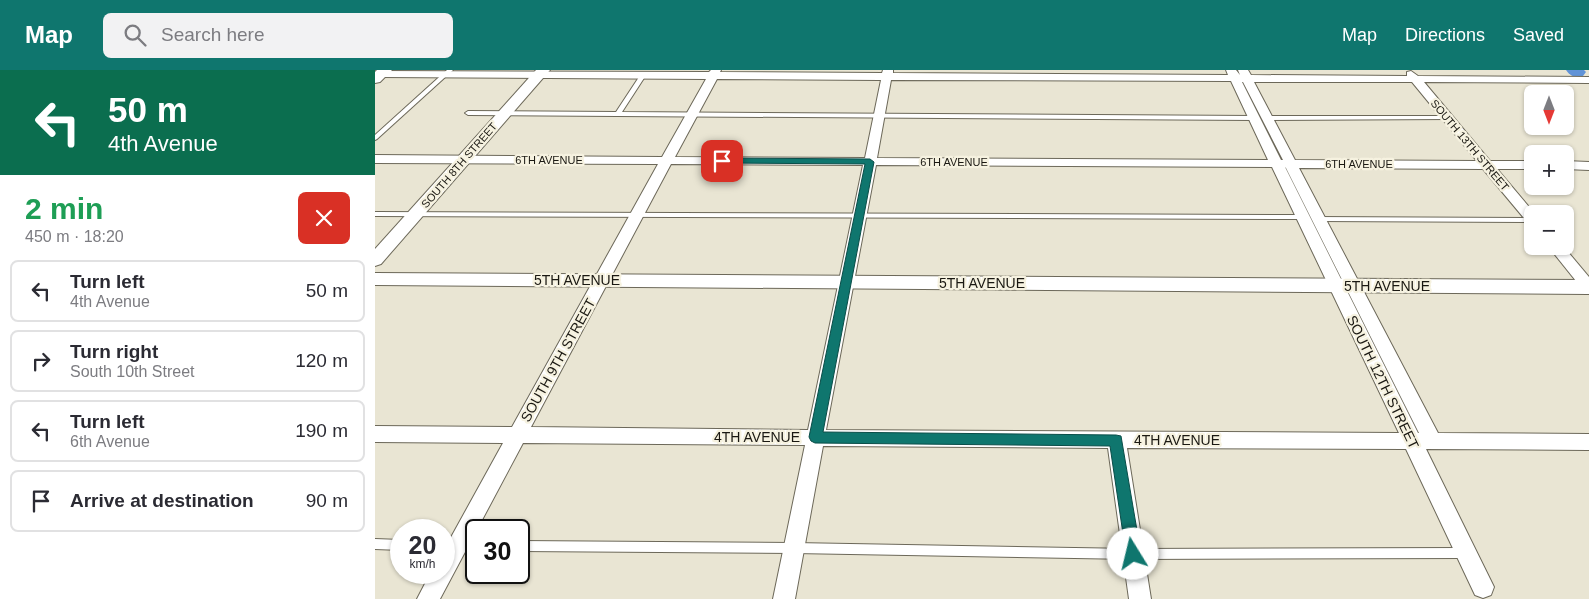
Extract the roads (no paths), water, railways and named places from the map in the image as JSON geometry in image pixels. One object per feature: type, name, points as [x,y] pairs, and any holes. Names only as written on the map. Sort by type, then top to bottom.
[{"type":"street","points":[[380,74],[448,72],[643,75],[714,73],[1411,74],[1589,80]]},
{"type":"street","name":"SOUTH 8TH STREET","points":[[375,260],[541,72]]},
{"type":"street","name":"SOUTH 9TH STREET","points":[[455,538],[517,435],[714,73]]},
{"type":"street","points":[[783,599],[887,73]]},
{"type":"street","points":[[1239,74],[1268,118],[1318,219],[1345,286]]},
{"type":"street","name":"SOUTH 12TH STREET","points":[[1239,74],[1254,118],[1303,217],[1345,286],[1433,442]]},
{"type":"street","name":"SOUTH 13TH STREET","points":[[1411,74],[1524,210]]},
{"type":"street","name":"6TH AVENUE","points":[[375,159],[1524,165]]},
{"type":"street","points":[[1574,165],[1589,166]]},
{"type":"street","points":[[1562,255],[1589,287]]},
{"type":"street","name":"5TH AVENUE","points":[[375,279],[1589,287]]},
{"type":"street","name":"SOUTH 12TH STREET","points":[[1345,286],[1413,442],[1483,587]]},
{"type":"street","name":"4TH AVENUE","points":[[375,434],[1589,442]]},
{"type":"street","points":[[1116,440],[1140,599]]},
{"type":"street","name":"SOUTH 9TH STREET","points":[[428,599],[436,584]]},
{"type":"lane","points":[[375,138],[448,72]]},
{"type":"lane","points":[[618,114],[643,75]]},
{"type":"lane","points":[[469,113],[879,114],[1254,118]]},
{"type":"lane","points":[[1268,118],[1447,118]]},
{"type":"lane","points":[[375,214],[1303,217]]},
{"type":"lane","points":[[1318,219],[1524,220]]},
{"type":"lane","points":[[375,544],[390,545]]},
{"type":"lane","points":[[530,546],[794,548],[1133,554],[1466,553]]}]
